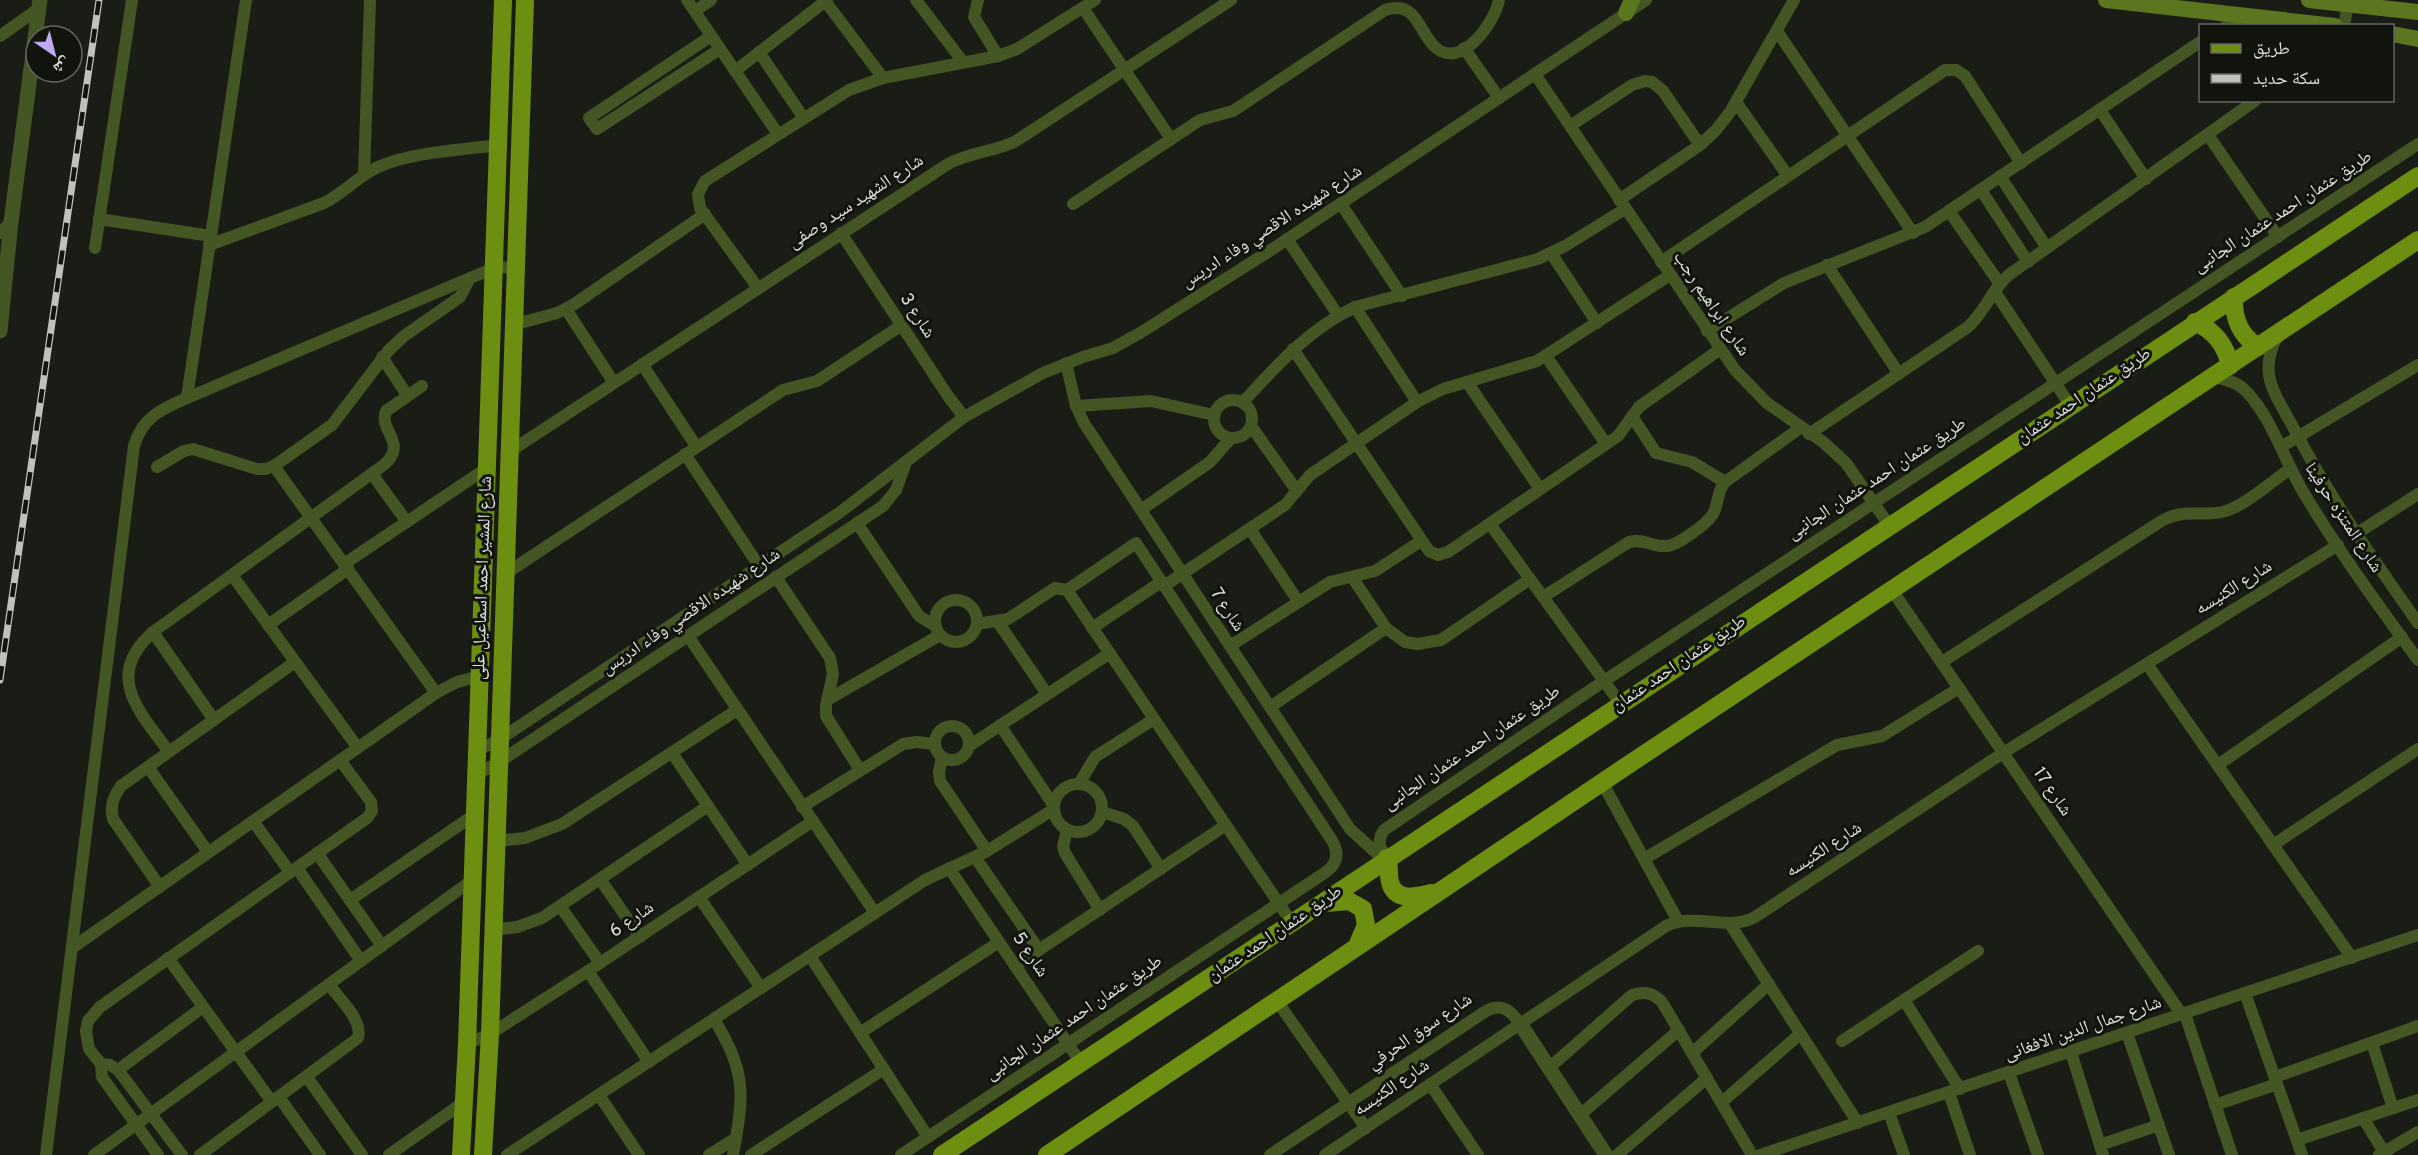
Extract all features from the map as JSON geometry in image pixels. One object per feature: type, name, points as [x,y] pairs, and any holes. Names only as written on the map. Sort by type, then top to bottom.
[{"type":"main road","name":"شارع المشير احمد اسماعيل على","points":[[461,1155],[467,1044],[503,0]]},
{"type":"main road","name":"شارع المشير احمد اسماعيل على","points":[[483,1155],[490,1034],[525,0]]},
{"type":"main road","points":[[2106,0],[2320,24]]},
{"type":"main road","points":[[2309,0],[2418,12]]},
{"type":"main road","points":[[2394,34],[2418,39]]},
{"type":"main road","name":"طريق عثمان احمد عثمان","points":[[942,1155],[1620,703],[2418,176]]},
{"type":"main road","points":[[1047,1155],[1602,782],[2213,377],[2416,246]]},
{"type":"main road","points":[[2234,297],[2238,326],[2250,341],[2259,347]]},
{"type":"main road","points":[[2195,322],[2204,326],[2219,339],[2225,347],[2230,366]]},
{"type":"main road","points":[[1386,859],[1390,884],[1397,893],[1407,897],[1437,892]]},
{"type":"main road","points":[[1321,903],[1349,901],[1363,909],[1366,925],[1356,947]]},
{"type":"street","points":[[95,248],[132,0]]},
{"type":"street","points":[[187,398],[246,0]]},
{"type":"street","points":[[364,175],[370,0]]},
{"type":"street","points":[[687,0],[778,134]]},
{"type":"street","points":[[694,11],[711,0]]},
{"type":"street","points":[[916,0],[963,63]]},
{"type":"street","points":[[978,0],[974,17],[998,56]]},
{"type":"street","points":[[758,288],[698,201],[698,194],[705,181],[838,95],[883,78],[998,56],[1026,45],[1095,0]]},
{"type":"street","name":"شارع الشهيد سيد وصفى","points":[[509,452],[841,232],[958,158],[1016,141],[1231,0]]},
{"type":"street","points":[[1073,204],[1200,120],[1233,111],[1392,7],[1400,7],[1413,13],[1435,46],[1449,52],[1464,48],[1480,38],[1494,19],[1499,0]]},
{"type":"street","name":"شارع شهيده الاقصي وفاء ادريس","points":[[477,751],[500,739],[839,513],[964,417],[1024,382],[1066,363],[1125,342],[1341,204],[1535,74],[1629,6],[1646,0]]},
{"type":"street","points":[[1243,402],[1307,336],[1338,315],[1355,307],[1524,264],[1551,253],[1622,204],[1700,145],[1716,130],[1736,102],[1794,0]]},
{"type":"street","points":[[735,71],[826,1],[883,78]]},
{"type":"street","points":[[0,36],[39,4]]},
{"type":"street","points":[[0,331],[6,220],[39,4]]},
{"type":"street","points":[[2344,24],[2348,4]]},
{"type":"street","points":[[1083,8],[1171,139]]},
{"type":"street","points":[[2229,24],[2242,14]]},
{"type":"street","points":[[1777,32],[1913,233]]},
{"type":"street","points":[[711,36],[589,118],[597,129],[720,49]]},
{"type":"street","points":[[1707,331],[1770,290],[1913,233],[1981,190],[2199,43]]},
{"type":"street","points":[[1464,48],[1499,98]]},
{"type":"street","points":[[759,52],[803,117]]},
{"type":"street","points":[[1661,262],[1945,70],[1956,70],[1965,76],[2021,163]]},
{"type":"street","name":"شارع ابراهيم رجب","points":[[1535,74],[1719,350],[1767,404],[1829,447],[1846,463],[1889,525]]},
{"type":"street","points":[[1570,126],[1632,85],[1645,81],[1652,82],[1663,91],[1700,145]]},
{"type":"street","points":[[1736,102],[1788,176]]},
{"type":"street","points":[[1543,597],[1629,542],[1642,540],[1664,546],[1676,543],[1710,518],[1720,489],[1725,482],[1899,374],[1977,320],[1997,288],[2028,262],[2253,102]]},
{"type":"street","points":[[2100,110],[2146,179]]},
{"type":"street","points":[[2208,135],[2278,237]]},
{"type":"street","name":"طريق عثمان احمد عثمان الجانبى","points":[[1386,859],[1379,845],[1384,830],[1604,681],[2418,144]]},
{"type":"street","points":[[99,219],[210,241],[324,203],[339,195],[364,175],[387,163],[400,159],[498,145]]},
{"type":"street","points":[[2000,176],[2047,248]]},
{"type":"street","points":[[1981,190],[2028,262]]},
{"type":"street","points":[[1341,204],[1402,296]]},
{"type":"street","points":[[1949,211],[2070,405]]},
{"type":"street","points":[[513,325],[566,309],[705,214]]},
{"type":"street","name":"شارع 3","points":[[841,232],[964,417]]},
{"type":"street","points":[[1287,239],[1338,315]]},
{"type":"street","points":[[1551,253],[1597,323]]},
{"type":"street","points":[[1827,266],[1899,374]]},
{"type":"street","points":[[46,1155],[134,446],[141,428],[147,420],[163,408],[494,268],[515,267]]},
{"type":"street","points":[[1092,628],[1183,574],[1285,506],[1310,475],[1417,402],[1434,392],[1527,365],[1546,356],[1670,275]]},
{"type":"street","points":[[157,466],[193,449],[258,469],[274,466],[332,425],[382,357],[404,336],[460,297],[470,278]]},
{"type":"street","points":[[1355,307],[1417,402]]},
{"type":"street","points":[[566,309],[614,383]]},
{"type":"street","points":[[505,574],[783,390],[817,381],[902,325]]},
{"type":"street","name":"شارع المتنزه حرفينا","points":[[2279,334],[2270,353],[2269,375],[2272,385],[2321,482],[2416,616]]},
{"type":"street","points":[[1293,349],[1429,551],[1443,555],[1606,444],[1622,432],[1639,406],[1719,350]]},
{"type":"street","points":[[1546,356],[1606,444]]},
{"type":"street","points":[[382,357],[407,395]]},
{"type":"street","name":"شارع 7","points":[[1066,363],[1077,406],[1084,423],[1350,829],[1366,846],[1386,859]]},
{"type":"street","points":[[642,364],[696,446]]},
{"type":"street","points":[[2281,447],[2418,366]]},
{"type":"street","name":"شارع المتنزه حرفينا","points":[[2213,377],[2230,381],[2245,390],[2281,447],[2290,469],[2338,545],[2418,660]]},
{"type":"street","points":[[1467,382],[1540,489]]},
{"type":"street","points":[[169,752],[134,703],[130,692],[128,681],[132,659],[137,649],[153,632],[389,460],[394,449],[393,438],[384,422],[384,414],[388,408],[422,386]]},
{"type":"street","points":[[1141,510],[1210,462],[1231,438],[1243,435],[1251,426],[1252,415],[1243,402],[1237,400],[1225,401],[1216,409],[1214,415],[1219,432],[1231,438]]},
{"type":"street","points":[[1077,406],[1151,401],[1214,415]]},
{"type":"street","points":[[1632,416],[1656,453],[1692,462],[1725,482]]},
{"type":"street","points":[[1251,426],[1297,491]]},
{"type":"street","points":[[685,454],[759,566]]},
{"type":"street","name":"شارع شهيده الاقصي وفاء ادريس","points":[[476,775],[731,608],[891,499],[906,461]]},
{"type":"street","points":[[274,466],[436,693]]},
{"type":"street","points":[[267,624],[407,522],[487,468]]},
{"type":"street","points":[[1942,662],[2163,520],[2183,512],[2214,513],[2233,508],[2290,469]]},
{"type":"street","points":[[372,474],[407,522]]},
{"type":"street","points":[[2356,534],[2418,494]]},
{"type":"street","points":[[857,523],[919,616],[937,631],[950,641],[962,641],[972,635],[977,624],[972,606],[955,599],[943,603],[938,608],[934,620],[937,631]]},
{"type":"street","points":[[1490,524],[1620,703]]},
{"type":"street","points":[[1250,529],[1298,601]]},
{"type":"street","points":[[1230,646],[1330,582],[1375,571],[1422,541]]},
{"type":"street","points":[[1067,590],[1136,543],[1189,624],[1207,612]]},
{"type":"street","name":"شارع الكنيسه","points":[[1325,1155],[1666,926],[1678,921],[1730,924],[1755,917],[2003,753],[2338,545]]},
{"type":"street","points":[[232,575],[358,748]]},
{"type":"street","points":[[776,577],[830,658],[833,674],[825,711],[828,722],[860,770]]},
{"type":"street","points":[[1352,577],[1386,628],[1405,642],[1417,644],[1435,642],[1530,579]]},
{"type":"street","points":[[977,624],[998,622],[1013,616],[1053,589],[1061,587],[1067,590],[1292,923]]},
{"type":"street","name":"شارع 17","points":[[1892,590],[2183,1014],[2232,1155]]},
{"type":"street","points":[[720,592],[731,608]]},
{"type":"street","points":[[2218,765],[2398,632],[2416,616]]},
{"type":"street","points":[[998,622],[1047,694]]},
{"type":"street","name":"طريق عثمان احمد عثمان الجانبى","points":[[901,1155],[1326,872],[1334,864],[1335,847],[1189,624]]},
{"type":"street","points":[[1270,707],[1386,628]]},
{"type":"street","points":[[827,700],[937,631]]},
{"type":"street","points":[[153,632],[214,720]]},
{"type":"street","points":[[687,636],[875,913]]},
{"type":"street","points":[[969,746],[1110,653]]},
{"type":"street","points":[[160,887],[117,827],[111,810],[112,801],[121,786],[295,662]]},
{"type":"street","points":[[2147,664],[2352,958]]},
{"type":"street","points":[[72,948],[436,693],[457,682],[480,676]]},
{"type":"street","points":[[1644,859],[1837,745],[1882,736],[1959,688]]},
{"type":"street","points":[[496,841],[525,838],[562,824],[737,710]]},
{"type":"street","points":[[1079,784],[1095,757],[1154,718]]},
{"type":"street","points":[[507,1155],[925,880],[987,851],[1054,808],[1059,793],[1065,788],[1079,784],[1092,788],[1100,798],[1102,812],[1096,823],[1086,831],[1080,832],[1067,830],[1056,819],[1054,808],[1000,725]]},
{"type":"street","points":[[953,726],[963,730],[969,740],[967,752],[958,759],[947,760],[942,757],[934,744],[942,729],[953,726]]},
{"type":"street","points":[[802,807],[903,744],[912,742],[934,744]]},
{"type":"street","points":[[2273,845],[2418,749]]},
{"type":"street","points":[[672,753],[748,865]]},
{"type":"street","points":[[942,757],[940,781],[987,851]]},
{"type":"street","points":[[158,1155],[102,1077],[101,1064],[89,1049],[86,1031],[93,1013],[368,818],[372,811],[369,799],[340,760]]},
{"type":"street","points":[[148,766],[208,852]]},
{"type":"street","points":[[1602,782],[1678,921]]},
{"type":"street","points":[[493,930],[526,925],[542,918],[708,806]]},
{"type":"street","points":[[1102,812],[1124,819],[1133,826],[1161,869]]},
{"type":"street","points":[[350,900],[474,814]]},
{"type":"street","name":"شارع 6","points":[[467,1044],[490,1034],[588,971],[813,821]]},
{"type":"street","points":[[253,822],[293,870],[361,961]]},
{"type":"street","points":[[1016,966],[1226,825]]},
{"type":"street","points":[[1067,830],[1064,843],[1065,853],[1100,910]]},
{"type":"street","points":[[317,853],[382,946]]},
{"type":"street","points":[[975,857],[1039,950]]},
{"type":"street","name":"شارع 5","points":[[949,868],[1081,1063]]},
{"type":"street","points":[[600,879],[639,937]]},
{"type":"street","points":[[94,1155],[471,881]]},
{"type":"street","points":[[699,897],[761,988]]},
{"type":"street","points":[[560,906],[600,963]]},
{"type":"street","points":[[1730,924],[1858,1124]]},
{"type":"street","name":"شارع جمال الدين الافغانى","points":[[1760,1155],[2418,935]]},
{"type":"street","points":[[860,1033],[999,942]]},
{"type":"street","points":[[1842,1041],[1978,951]]},
{"type":"street","points":[[810,956],[928,1137]]},
{"type":"street","points":[[168,958],[236,1052],[320,1155]]},
{"type":"street","points":[[588,971],[649,1062]]},
{"type":"street","points":[[1692,1053],[1769,984]]},
{"type":"street","points":[[200,1155],[354,1042],[360,1033],[357,1022],[329,985]]},
{"type":"street","points":[[1549,1068],[1632,995],[1648,993],[1656,996],[1679,1030],[1752,1155]]},
{"type":"street","points":[[2246,993],[2302,1155]]},
{"type":"street","points":[[1277,1000],[1366,1128]]},
{"type":"street","points":[[1904,1000],[1954,1091],[1970,1155]]},
{"type":"street","points":[[118,1070],[203,1007]]},
{"type":"street","name":"شارع سوق الحرفي","points":[[1270,1155],[1492,1008],[1498,1007],[1510,1011],[1521,1025],[1606,1155]]},
{"type":"street","points":[[714,1019],[728,1043],[738,1068],[741,1094],[733,1155]]},
{"type":"street","points":[[2216,1105],[2372,1042],[2418,1026]]},
{"type":"street","points":[[1580,1115],[1679,1030]]},
{"type":"street","points":[[2127,1033],[2169,1155]]},
{"type":"street","points":[[1722,1102],[1800,1034]]},
{"type":"street","points":[[2372,1042],[2393,1108]]},
{"type":"street","points":[[2071,1052],[2101,1150],[2158,1125]]},
{"type":"street","points":[[101,1064],[110,1065],[118,1070],[182,1155]]},
{"type":"street","points":[[751,1155],[884,1069]]},
{"type":"street","points":[[2009,1073],[2038,1155]]},
{"type":"street","points":[[307,1077],[362,1155]]},
{"type":"street","points":[[1617,1155],[1707,1078]]},
{"type":"street","points":[[1430,1084],[1478,1155]]},
{"type":"street","points":[[599,1095],[639,1155]]},
{"type":"street","points":[[2297,1140],[2418,1100]]},
{"type":"street","points":[[389,1155],[464,1102]]},
{"type":"street","points":[[1889,1113],[1904,1155]]},
{"type":"street","points":[[2363,1118],[2383,1154],[2418,1132]]},
{"type":"street","points":[[710,1155],[736,1138]]},
{"type":"railway","points":[[0,680],[99,0]]}]
